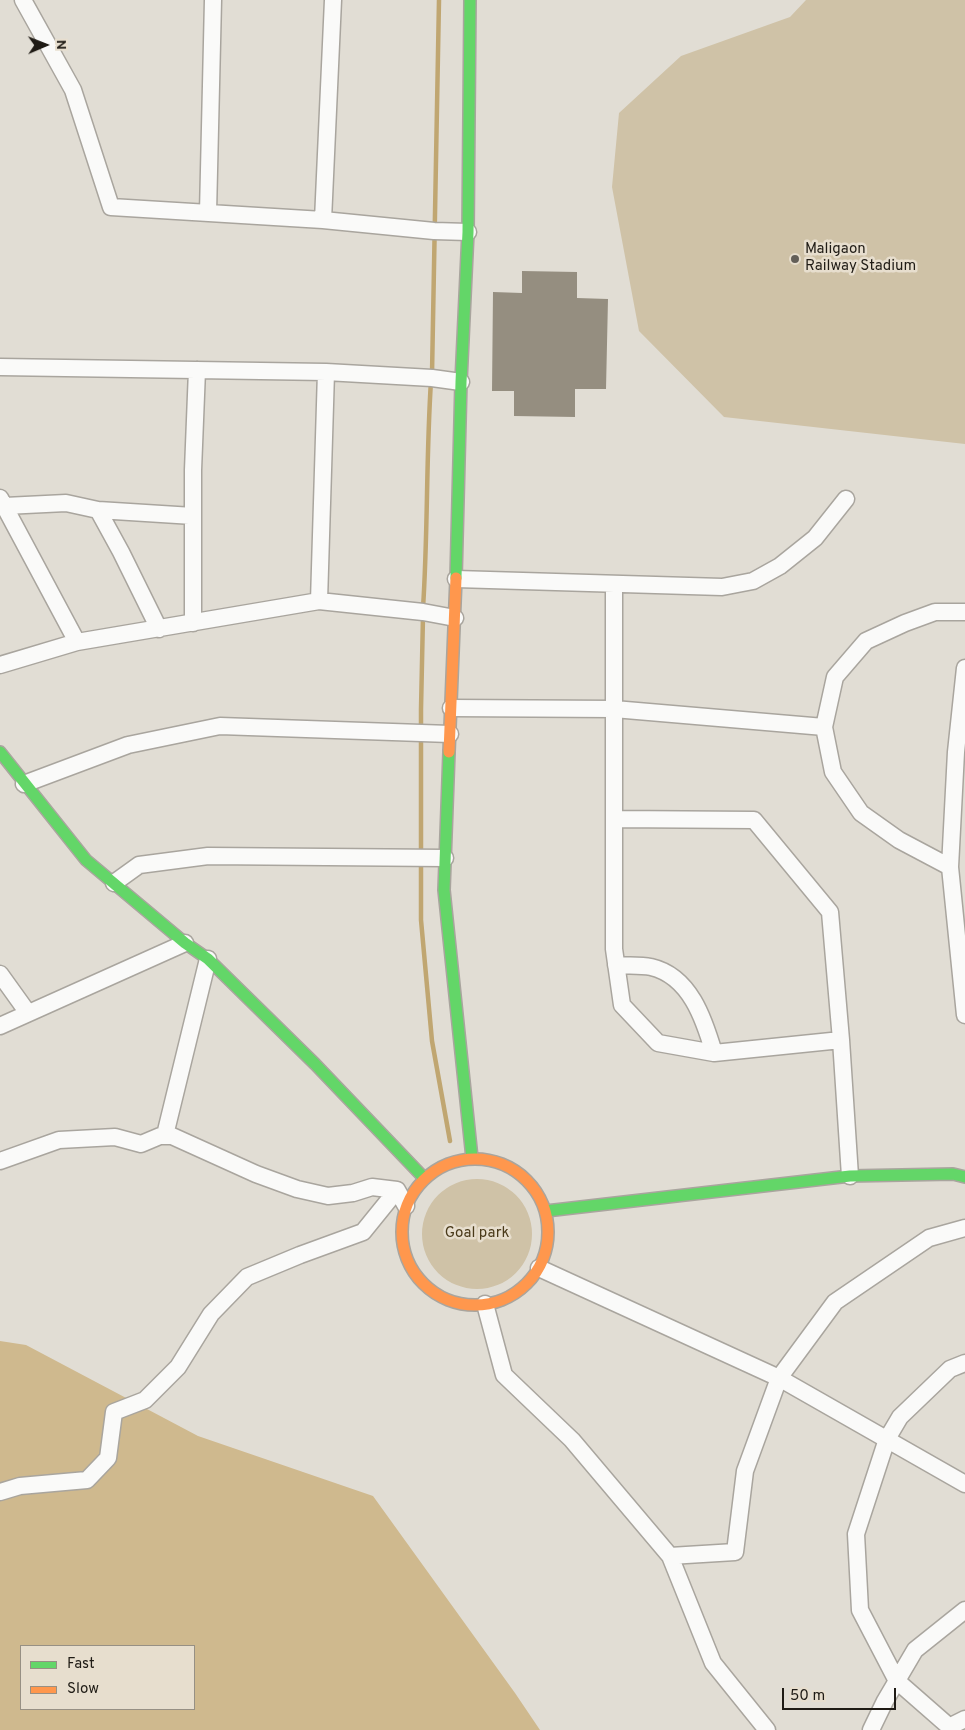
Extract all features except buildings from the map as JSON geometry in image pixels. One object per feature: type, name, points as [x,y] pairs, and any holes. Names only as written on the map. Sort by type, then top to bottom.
[{"type":"street","points":[[23,0],[73,90],[111,207],[323,220],[434,231],[468,232]]},
{"type":"street","points":[[208,213],[214,0]]},
{"type":"street","points":[[323,220],[333,0]]},
{"type":"street","points":[[470,0],[468,232],[461,382],[455,618],[444,890],[472,1158]]},
{"type":"street","points":[[0,367],[326,372],[432,378],[461,382]]},
{"type":"street","points":[[193,623],[193,470],[197,370]]},
{"type":"street","points":[[319,601],[326,372]]},
{"type":"street","points":[[456,579],[722,587],[753,581],[780,566],[814,538],[846,498]]},
{"type":"street","points":[[77,642],[2,501],[66,502],[98,510],[193,516]]},
{"type":"street","points":[[98,510],[159,629]]},
{"type":"street","points":[[614,584],[614,949],[622,1005],[658,1043],[714,1053],[841,1040]]},
{"type":"street","points":[[0,665],[77,642],[319,601],[423,612],[455,618]]},
{"type":"street","points":[[950,867],[899,840],[861,813],[833,772],[824,727],[835,677],[866,641],[935,612],[965,612]]},
{"type":"street","points":[[965,668],[956,752],[950,867],[965,1015]]},
{"type":"street","points":[[451,708],[614,709],[824,727]]},
{"type":"street","points":[[24,784],[128,745],[220,726],[450,734]]},
{"type":"street","points":[[0,752],[86,860],[185,944],[208,959],[315,1064],[424,1178]]},
{"type":"street","points":[[614,819],[754,820],[830,912],[850,1176]]},
{"type":"street","points":[[114,883],[139,865],[208,856],[445,858]]},
{"type":"street","points":[[0,1026],[185,944]]},
{"type":"street","points":[[165,1135],[208,959]]},
{"type":"street","points":[[616,965],[650,967],[676,979],[691,996],[701,1014],[714,1053]]},
{"type":"street","points":[[0,974],[28,1012]]},
{"type":"street","points":[[0,1161],[59,1140],[115,1137],[141,1144],[150,1139],[165,1135],[172,1136],[256,1174],[297,1189],[328,1196],[353,1193],[372,1187],[396,1190]]},
{"type":"street","points":[[472,1158],[496,1161],[518,1172],[535,1189],[546,1211],[549,1231],[546,1250],[539,1268],[526,1286],[508,1298],[485,1304],[468,1305],[450,1301],[432,1292],[419,1279],[408,1262],[403,1244],[402,1225],[406,1206],[424,1178],[438,1168],[454,1161],[472,1158]]},
{"type":"street","points":[[546,1211],[850,1176],[953,1174],[965,1176]]},
{"type":"street","points":[[396,1190],[406,1206]]},
{"type":"street","points":[[0,1492],[20,1486],[87,1480],[108,1458],[114,1412],[145,1400],[178,1367],[211,1314],[247,1277],[363,1232],[396,1190]]},
{"type":"street","points":[[670,1556],[736,1552],[746,1471],[779,1378],[835,1302],[928,1238],[965,1228]]},
{"type":"street","points":[[539,1268],[779,1378],[965,1484]]},
{"type":"street","points":[[485,1304],[504,1376],[572,1440],[670,1556],[713,1663],[767,1730]]},
{"type":"street","points":[[965,1363],[950,1369],[900,1416],[888,1439],[856,1534],[860,1610],[897,1681],[951,1728],[965,1719]]},
{"type":"street","points":[[871,1730],[915,1650],[965,1610]]},
{"type":"green space","name":"Maligaon Railway Stadium","points":[[806,0],[965,0],[965,444],[724,417],[639,331],[612,187],[619,113],[681,56],[790,17]]},
{"type":"green space","name":"Goal park","points":[[477,1179],[498,1183],[516,1195],[528,1213],[532,1234],[528,1255],[516,1273],[498,1285],[477,1289],[456,1285],[438,1273],[426,1255],[422,1234],[426,1213],[438,1195],[456,1183]]},
{"type":"shaded area","points":[[0,1341],[26,1345],[198,1436],[373,1496],[540,1730],[0,1730]]},
{"type":"waterway","points":[[432,374],[439,0]]},
{"type":"waterway","points":[[423,608],[431,381]]},
{"type":"waterway","points":[[423,616],[421,920],[432,1041],[450,1141]]},
{"type":"traffic: fast","points":[[456,578],[461,382],[468,232],[470,0]]},
{"type":"traffic: fast","points":[[0,752],[86,860],[185,943],[208,959],[315,1064],[424,1178]]},
{"type":"traffic: fast","points":[[449,752],[444,890],[472,1158]]},
{"type":"traffic: fast","points":[[546,1211],[850,1176],[953,1174],[965,1177]]},
{"type":"traffic: slow","points":[[449,752],[456,578]]},
{"type":"traffic: slow","points":[[475,1159],[503,1164],[527,1180],[543,1204],[548,1232],[543,1260],[527,1284],[503,1300],[475,1305],[447,1300],[423,1284],[407,1260],[402,1232],[407,1204],[423,1180],[447,1164],[475,1159]]},
{"type":"place","name":"Maligaon Railway Stadium","points":[[795,259]]}]
